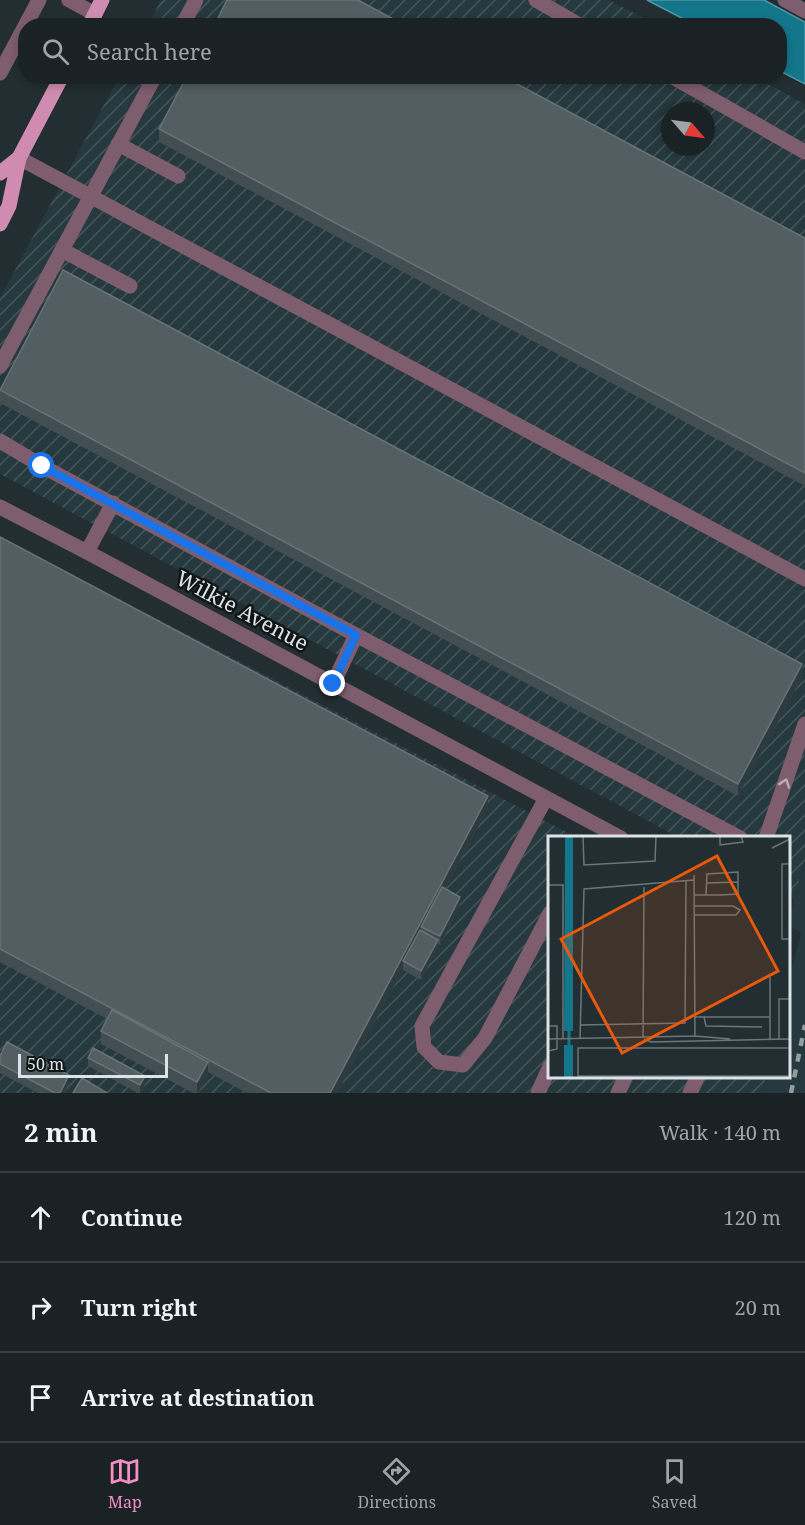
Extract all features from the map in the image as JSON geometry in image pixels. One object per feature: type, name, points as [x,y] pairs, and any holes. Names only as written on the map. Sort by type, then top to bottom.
[{"type":"main road","points":[[93,18],[102,0]]},
{"type":"main road","points":[[0,194],[58,84]]},
{"type":"main road","points":[[0,173],[19,158]]},
{"type":"main road","points":[[0,224],[9,206],[19,158]]},
{"type":"street","points":[[29,18],[39,0]]},
{"type":"street","points":[[69,0],[90,18]]},
{"type":"street","points":[[186,18],[196,0]]},
{"type":"street","points":[[536,0],[567,18]]},
{"type":"street","points":[[785,0],[805,11]]},
{"type":"street","points":[[0,73],[18,39]]},
{"type":"street","points":[[0,366],[151,84]]},
{"type":"street","points":[[685,84],[805,152]]},
{"type":"street","points":[[118,144],[178,176]]},
{"type":"street","points":[[19,158],[805,579]]},
{"type":"street","points":[[62,250],[130,286]]},
{"type":"street","points":[[0,441],[42,466],[356,635],[736,836]]},
{"type":"street","points":[[87,552],[113,503]]},
{"type":"street","name":"Wilkie Avenue","points":[[0,507],[546,798],[593,831],[613,836]]},
{"type":"street","points":[[333,684],[356,635]]},
{"type":"street","points":[[767,836],[805,724]]},
{"type":"street","points":[[546,798],[422,1026],[424,1047],[439,1062],[463,1065],[485,1038],[548,917]]},
{"type":"street","points":[[538,1093],[548,1070]]},
{"type":"street","points":[[618,1093],[626,1078]]},
{"type":"street","points":[[690,1093],[698,1078]]},
{"type":"shaded area","points":[[161,0],[609,0],[644,18],[151,18]]},
{"type":"shaded area","points":[[115,84],[768,84],[805,104],[805,860],[794,899],[790,897],[790,836],[676,836],[0,474],[0,298]]},
{"type":"shaded area","points":[[0,537],[574,836],[548,836],[548,1078],[766,1078],[762,1093],[0,1093]]},
{"type":"shaded area","points":[[805,861],[805,1093],[762,1093],[766,1078],[790,1078],[790,974],[801,933],[790,926],[790,914]]},
{"type":"water","points":[[647,0],[764,0],[805,22],[805,84],[787,75],[787,18],[682,18]]},
{"type":"building","points":[[227,0],[358,0],[391,18],[218,18]]},
{"type":"building","points":[[183,84],[517,84],[805,238],[805,473],[159,129]]},
{"type":"building","points":[[63,270],[802,664],[738,784],[0,390]]},
{"type":"building","points":[[0,537],[488,796],[330,1093],[271,1093],[0,949]]},
{"type":"building","points":[[442,887],[460,897],[440,936],[421,927]]},
{"type":"building","points":[[420,930],[438,940],[421,971],[403,961]]},
{"type":"building","points":[[112,1010],[208,1062],[197,1082],[101,1031]]},
{"type":"building","points":[[7,1042],[69,1075],[60,1093],[55,1093],[0,1064],[0,1056]]},
{"type":"building","points":[[93,1048],[145,1076],[140,1085],[88,1058]]},
{"type":"building","points":[[82,1078],[107,1093],[73,1093]]},
{"type":"railway","points":[[791,1093],[805,1025]]},
{"type":"route","points":[[42,466],[356,635],[333,684]]}]
